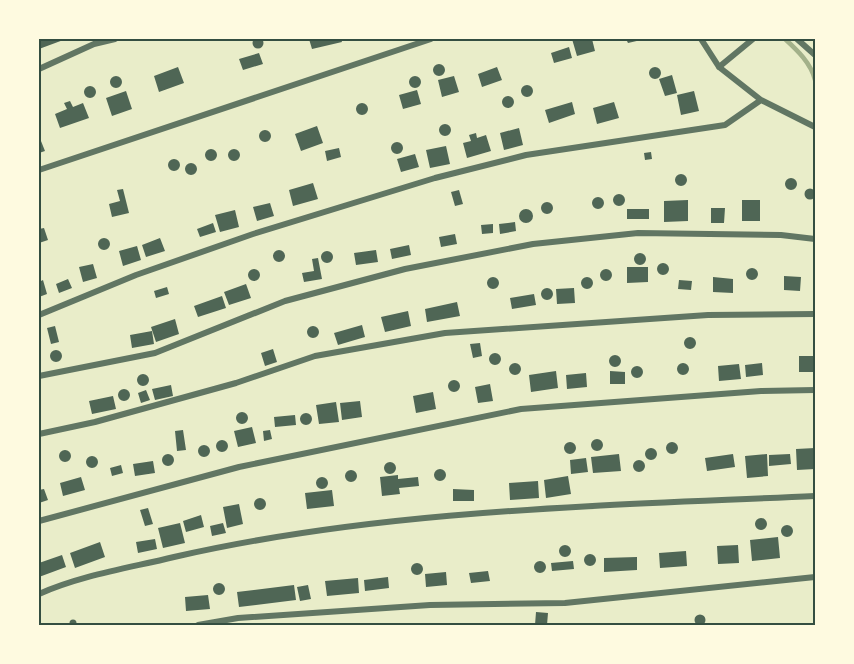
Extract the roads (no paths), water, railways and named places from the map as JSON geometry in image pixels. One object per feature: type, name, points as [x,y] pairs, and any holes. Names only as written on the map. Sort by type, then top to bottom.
[{"type":"street","points":[[39,69],[94,44],[115,39]]},
{"type":"street","points":[[39,170],[431,39]]},
{"type":"street","points":[[701,39],[719,67],[761,99],[815,127]]},
{"type":"street","points":[[719,67],[753,39]]},
{"type":"street","points":[[797,39],[815,55]]},
{"type":"street","points":[[39,315],[136,275],[243,238],[435,178],[526,155],[725,125],[761,99]]},
{"type":"street","points":[[39,376],[155,353],[285,301],[405,269],[533,244],[638,233],[781,235],[815,239]]},
{"type":"street","points":[[39,434],[95,423],[236,383],[315,356],[445,333],[708,315],[815,314]]},
{"type":"street","points":[[39,521],[239,467],[521,409],[760,391],[815,390]]},
{"type":"street","points":[[39,594],[66,582],[206,550],[337,529],[519,510],[815,496]]},
{"type":"street","points":[[198,625],[258,617],[430,605],[565,603],[815,577]]},
{"type":"waterway","points":[[785,39],[807,62],[815,80]]}]
